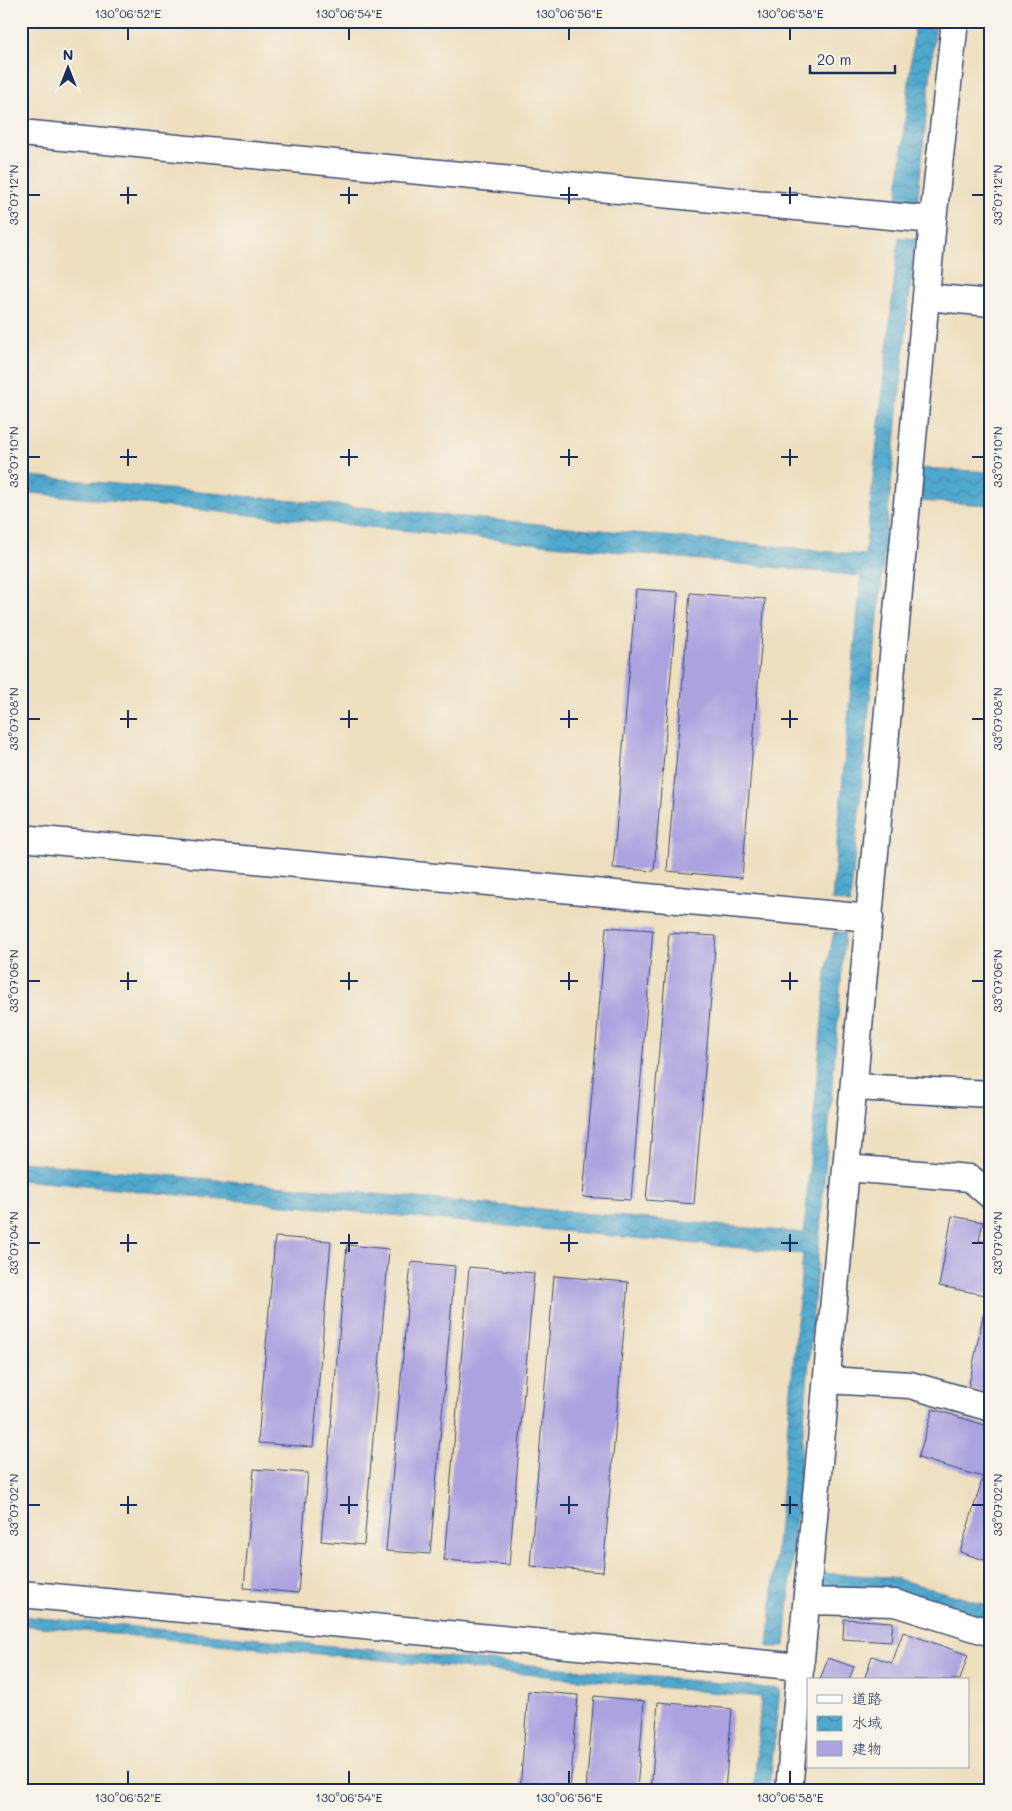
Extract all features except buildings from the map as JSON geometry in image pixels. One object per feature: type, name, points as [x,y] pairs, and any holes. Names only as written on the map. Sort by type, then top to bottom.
[{"type":"street","points":[[789,1790],[933,220],[955,21]]},
{"type":"street","points":[[21,132],[933,220]]},
{"type":"street","points":[[926,297],[991,303]]},
{"type":"street","points":[[21,838],[870,918]]},
{"type":"street","points":[[854,1087],[991,1094]]},
{"type":"street","points":[[846,1168],[970,1178],[991,1196]]},
{"type":"street","points":[[827,1380],[910,1385],[991,1408]]},
{"type":"street","points":[[21,1594],[801,1667]]},
{"type":"street","points":[[807,1601],[895,1603],[991,1633]]},
{"type":"water","points":[[915,21],[936,21],[917,206],[897,202]]},
{"type":"water","points":[[899,237],[915,239],[850,904],[832,900],[861,576],[21,492],[21,475],[865,555]]},
{"type":"water","points":[[921,468],[991,472],[991,505],[918,501]]},
{"type":"water","points":[[834,932],[845,933],[785,1647],[768,1647],[803,1254],[21,1180],[21,1162],[804,1233],[826,973]]},
{"type":"water","points":[[818,1573],[891,1577],[991,1606],[991,1620],[897,1593],[826,1587],[818,1582]]},
{"type":"water","points":[[21,1616],[780,1689],[769,1790],[754,1790],[761,1697],[21,1625]]}]
